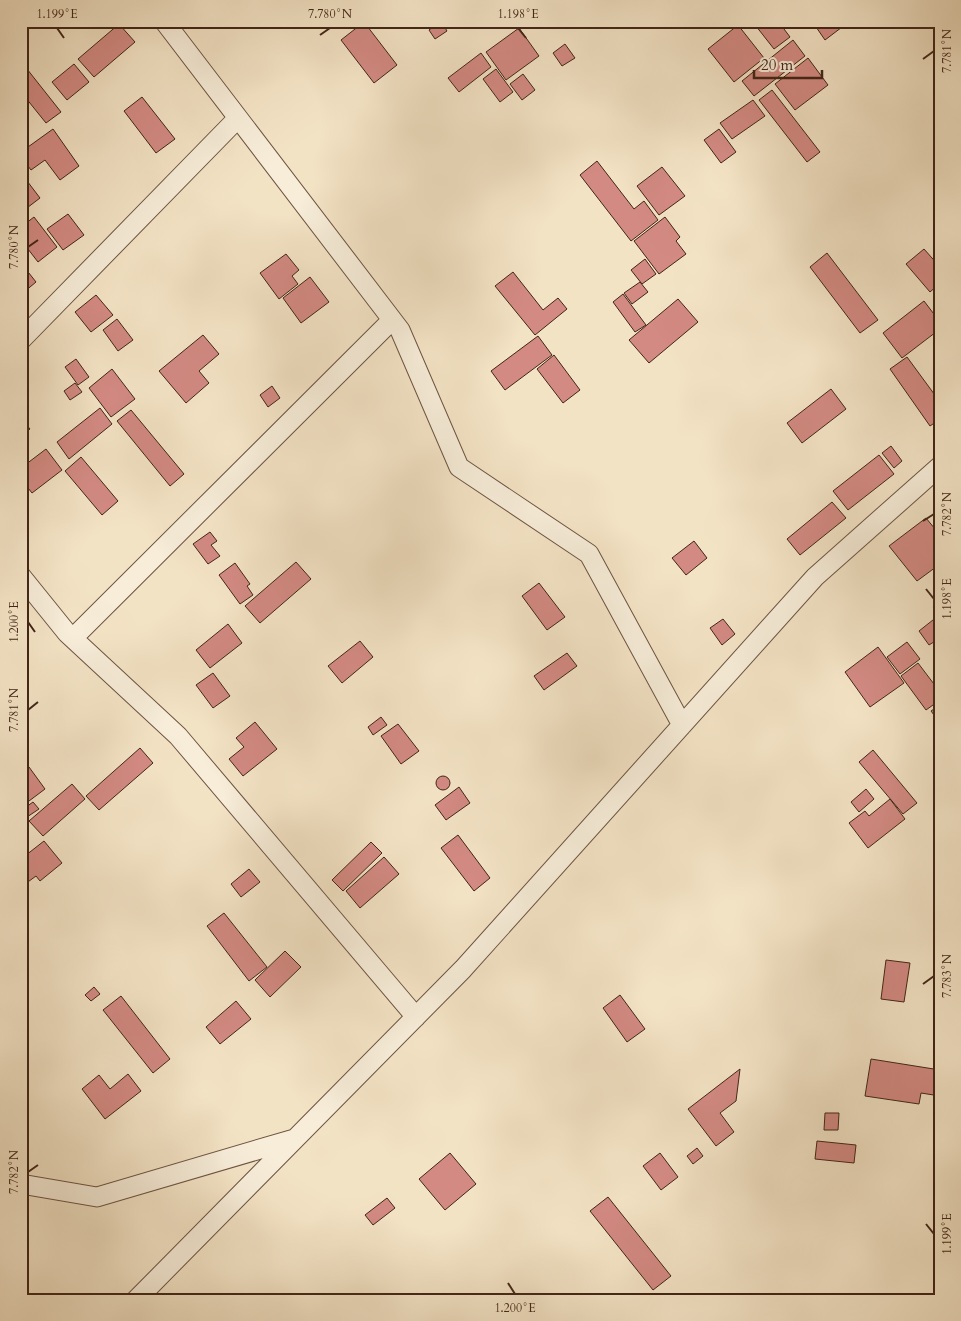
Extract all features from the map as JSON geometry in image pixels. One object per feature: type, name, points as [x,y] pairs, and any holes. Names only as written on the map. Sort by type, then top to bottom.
[{"type":"street","points":[[164,21],[400,330],[459,466],[589,554],[682,725]]},
{"type":"street","points":[[21,340],[238,118]]},
{"type":"street","points":[[73,638],[392,320]]},
{"type":"street","points":[[136,1300],[463,969],[815,577],[940,466]]},
{"type":"street","points":[[21,576],[67,633],[178,736],[416,1017]]},
{"type":"street","points":[[21,1184],[97,1197],[296,1138]]},
{"type":"building","points":[[441,21],[447,31],[435,39],[429,30]]},
{"type":"building","points":[[752,21],[778,21],[790,37],[774,49]]},
{"type":"building","points":[[818,21],[850,21],[825,40],[814,24]]},
{"type":"building","points":[[364,22],[397,65],[374,83],[341,40]]},
{"type":"building","points":[[119,24],[135,42],[94,77],[78,59]]},
{"type":"building","points":[[738,25],[764,58],[734,82],[708,49]]},
{"type":"building","points":[[519,28],[539,56],[506,80],[486,52]]},
{"type":"building","points":[[793,40],[805,56],[754,96],[742,81]]},
{"type":"building","points":[[565,44],[575,58],[562,66],[553,53]]},
{"type":"building","points":[[481,53],[491,67],[459,92],[448,78]]},
{"type":"building","points":[[808,58],[828,85],[795,110],[775,84]]},
{"type":"building","points":[[74,64],[89,82],[67,100],[52,82]]},
{"type":"building","points":[[27,69],[61,112],[46,123],[21,92],[21,73]]},
{"type":"building","points":[[496,69],[513,92],[500,102],[483,79]]},
{"type":"building","points":[[523,74],[535,90],[522,100],[510,84]]},
{"type":"building","points":[[772,90],[820,152],[807,162],[759,100]]},
{"type":"building","points":[[142,97],[175,139],[156,153],[124,111]]},
{"type":"building","points":[[753,100],[765,116],[732,139],[720,123]]},
{"type":"building","points":[[53,129],[79,166],[60,180],[45,160],[31,170],[21,157],[21,152]]},
{"type":"building","points":[[719,129],[736,152],[721,163],[704,140]]},
{"type":"building","points":[[597,161],[634,209],[644,201],[658,220],[631,241],[580,175]]},
{"type":"building","points":[[662,167],[685,196],[659,215],[637,186]]},
{"type":"building","points":[[21,173],[40,198],[23,211],[21,208]]},
{"type":"building","points":[[68,214],[84,235],[63,250],[47,229]]},
{"type":"building","points":[[34,217],[57,247],[38,262],[21,240],[21,227]]},
{"type":"building","points":[[665,217],[680,237],[676,241],[686,254],[659,274],[634,241]]},
{"type":"building","points":[[924,249],[940,267],[940,283],[930,292],[906,264]]},
{"type":"building","points":[[827,253],[878,320],[860,333],[810,267]]},
{"type":"building","points":[[286,254],[299,270],[292,276],[298,284],[279,299],[260,273]]},
{"type":"building","points":[[645,259],[656,274],[642,284],[631,270]]},
{"type":"building","points":[[21,263],[36,282],[24,292],[21,288]]},
{"type":"building","points":[[513,272],[543,310],[558,298],[567,309],[535,335],[495,286]]},
{"type":"building","points":[[310,277],[329,302],[301,323],[283,298]]},
{"type":"building","points":[[640,282],[648,292],[632,304],[624,293]]},
{"type":"building","points":[[623,294],[646,325],[635,332],[613,302]]},
{"type":"building","points":[[96,295],[113,315],[91,332],[75,312]]},
{"type":"building","points":[[678,299],[698,322],[649,363],[629,340]]},
{"type":"building","points":[[924,301],[940,322],[940,329],[902,358],[883,333]]},
{"type":"building","points":[[117,319],[133,340],[118,351],[103,330]]},
{"type":"building","points":[[203,335],[219,354],[199,371],[209,383],[186,403],[159,371]]},
{"type":"building","points":[[538,336],[552,355],[505,390],[491,371]]},
{"type":"building","points":[[554,355],[580,390],[563,403],[537,369]]},
{"type":"building","points":[[907,357],[940,402],[940,419],[930,426],[890,369]]},
{"type":"building","points":[[76,359],[89,377],[78,385],[65,367]]},
{"type":"building","points":[[112,369],[135,399],[111,417],[89,388]]},
{"type":"building","points":[[75,383],[82,392],[70,400],[64,391]]},
{"type":"building","points":[[272,386],[280,398],[268,407],[260,395]]},
{"type":"building","points":[[831,389],[846,409],[802,443],[787,423]]},
{"type":"building","points":[[100,408],[112,424],[69,459],[57,442]]},
{"type":"building","points":[[131,410],[184,474],[170,486],[117,421]]},
{"type":"building","points":[[21,418],[30,429],[21,436]]},
{"type":"building","points":[[891,446],[902,461],[894,468],[882,453]]},
{"type":"building","points":[[46,449],[62,470],[32,493],[21,479],[21,468]]},
{"type":"building","points":[[879,455],[894,474],[848,510],[833,491]]},
{"type":"building","points":[[81,457],[118,501],[102,515],[65,471]]},
{"type":"building","points":[[832,502],[846,518],[800,555],[787,539]]},
{"type":"building","points":[[926,518],[940,535],[940,564],[917,581],[889,546]]},
{"type":"building","points":[[210,532],[217,541],[211,545],[220,556],[208,564],[193,544]]},
{"type":"building","points":[[694,541],[707,558],[686,575],[672,558]]},
{"type":"building","points":[[296,562],[311,579],[260,623],[245,606]]},
{"type":"building","points":[[235,563],[250,584],[247,586],[253,595],[240,604],[219,575]]},
{"type":"building","points":[[539,583],[565,617],[547,630],[522,596]]},
{"type":"building","points":[[940,602],[940,615],[933,607]]},
{"type":"building","points":[[938,616],[940,618],[940,638],[929,645],[919,631]]},
{"type":"building","points":[[723,619],[735,634],[722,645],[710,628]]},
{"type":"building","points":[[228,624],[242,643],[210,668],[196,650]]},
{"type":"building","points":[[360,641],[373,657],[342,683],[328,666]]},
{"type":"building","points":[[907,642],[920,659],[900,674],[887,657]]},
{"type":"building","points":[[878,647],[904,683],[870,707],[845,672]]},
{"type":"building","points":[[567,653],[577,666],[544,690],[534,676]]},
{"type":"building","points":[[918,663],[940,692],[940,700],[926,710],[901,676]]},
{"type":"building","points":[[213,673],[230,696],[213,708],[196,685]]},
{"type":"building","points":[[940,705],[940,723],[931,711]]},
{"type":"building","points":[[381,717],[387,725],[373,735],[368,727]]},
{"type":"building","points":[[255,722],[277,749],[243,776],[229,759],[244,747],[236,738]]},
{"type":"building","points":[[398,724],[419,751],[401,764],[381,736]]},
{"type":"building","points":[[140,748],[153,763],[99,810],[86,796]]},
{"type":"building","points":[[873,750],[917,803],[903,814],[859,762]]},
{"type":"building","points":[[29,767],[45,789],[21,807],[21,773]]},
{"type":"building","points":[[440,776],[446,776],[450,783],[446,790],[440,790],[436,786],[436,780]]},
{"type":"building","points":[[72,784],[85,799],[43,836],[29,821]]},
{"type":"building","points":[[459,787],[470,803],[446,820],[435,805]]},
{"type":"building","points":[[866,789],[874,799],[859,812],[851,802]]},
{"type":"building","points":[[890,799],[905,819],[868,848],[849,823],[865,811],[869,816]]},
{"type":"building","points":[[33,802],[39,809],[27,817],[22,810]]},
{"type":"building","points":[[458,835],[490,878],[474,891],[441,848]]},
{"type":"building","points":[[44,841],[62,863],[40,881],[36,876],[21,887],[21,859]]},
{"type":"building","points":[[371,842],[382,853],[343,891],[332,880]]},
{"type":"building","points":[[384,857],[399,874],[360,908],[346,891]]},
{"type":"building","points":[[249,869],[260,882],[241,897],[231,884]]},
{"type":"building","points":[[224,913],[267,967],[249,981],[207,926]]},
{"type":"building","points":[[285,951],[301,967],[270,997],[255,980]]},
{"type":"building","points":[[886,960],[910,963],[904,1002],[881,999]]},
{"type":"building","points":[[94,987],[100,994],[91,1001],[85,995]]},
{"type":"building","points":[[620,995],[645,1029],[627,1042],[603,1008]]},
{"type":"building","points":[[121,996],[170,1059],[153,1073],[103,1010]]},
{"type":"building","points":[[236,1001],[251,1019],[220,1044],[206,1027]]},
{"type":"building","points":[[871,1059],[940,1070],[940,1096],[921,1093],[919,1104],[865,1096]]},
{"type":"building","points":[[740,1069],[736,1101],[720,1113],[734,1132],[716,1146],[688,1109]]},
{"type":"building","points":[[128,1074],[141,1091],[105,1119],[82,1089],[99,1075],[110,1089]]},
{"type":"building","points":[[825,1113],[839,1113],[838,1130],[824,1130]]},
{"type":"building","points":[[817,1141],[856,1145],[854,1163],[815,1159]]},
{"type":"building","points":[[697,1148],[703,1156],[693,1164],[687,1156]]},
{"type":"building","points":[[450,1153],[476,1184],[445,1210],[419,1179]]},
{"type":"building","points":[[660,1153],[678,1177],[661,1190],[643,1166]]},
{"type":"building","points":[[608,1197],[671,1276],[653,1290],[590,1211]]},
{"type":"building","points":[[387,1198],[395,1208],[373,1225],[365,1215]]}]
